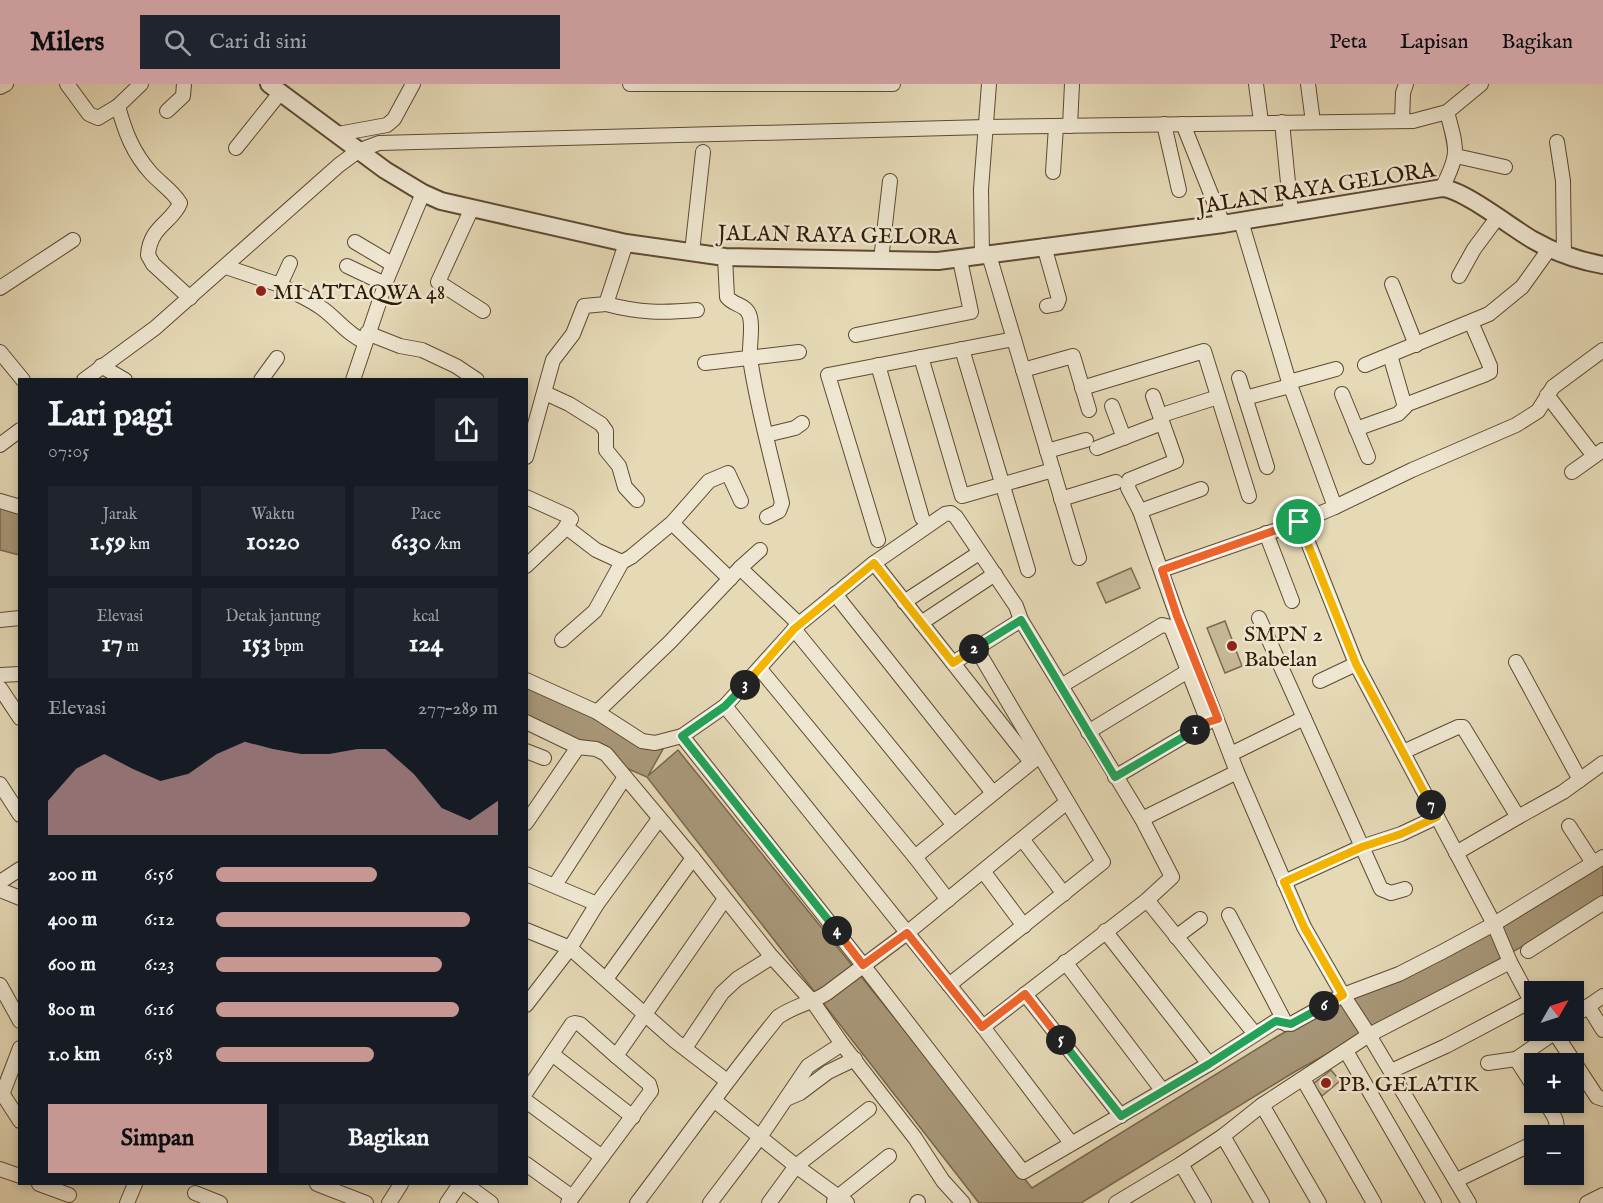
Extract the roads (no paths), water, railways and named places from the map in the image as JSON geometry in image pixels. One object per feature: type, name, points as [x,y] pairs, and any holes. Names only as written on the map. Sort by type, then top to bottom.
[{"type":"street","points":[[67,84],[88,114],[95,118],[118,106],[141,84]]},
{"type":"street","points":[[167,111],[183,96],[184,84]]},
{"type":"street","points":[[338,134],[387,125],[394,119],[413,84]]},
{"type":"street","points":[[630,84],[893,84]]},
{"type":"street","points":[[989,84],[981,189],[985,256],[1014,339],[1079,558]]},
{"type":"street","points":[[1053,172],[1072,84]]},
{"type":"street","points":[[1256,84],[1261,122]]},
{"type":"street","points":[[1308,84],[1313,122]]},
{"type":"street","points":[[1402,121],[1402,99],[1406,84]]},
{"type":"street","points":[[86,378],[190,298],[339,165],[358,151],[388,141],[986,127],[1402,121],[1424,119],[1447,112],[1481,84]]},
{"type":"street","points":[[236,148],[274,88]]},
{"type":"street","name":"JALAN RAYA GELORA","points":[[274,88],[385,170],[423,193],[451,204],[626,243],[725,257],[960,260],[1044,246],[1223,224],[1442,188],[1460,194],[1497,218],[1557,251],[1603,265]]},
{"type":"street","points":[[118,106],[126,136],[134,151],[180,203],[158,228],[148,255],[153,264],[190,298]]},
{"type":"street","points":[[1442,188],[1456,156],[1447,112]]},
{"type":"street","points":[[1282,122],[1292,213]]},
{"type":"street","points":[[1164,124],[1179,190]]},
{"type":"street","points":[[1184,124],[1223,224]]},
{"type":"street","points":[[1365,365],[1489,314],[1522,287],[1557,251],[1563,181],[1557,142]]},
{"type":"street","points":[[692,252],[703,152]]},
{"type":"street","points":[[1456,156],[1505,167]]},
{"type":"street","points":[[881,260],[890,181]]},
{"type":"street","points":[[354,378],[392,264],[423,193]]},
{"type":"street","points":[[472,208],[438,282],[483,311]]},
{"type":"street","points":[[1459,276],[1474,249],[1497,218]]},
{"type":"street","points":[[1241,221],[1290,384],[1335,507]]},
{"type":"street","points":[[0,288],[73,240]]},
{"type":"street","points":[[355,242],[392,264]]},
{"type":"street","points":[[606,304],[626,243]]},
{"type":"street","points":[[1044,246],[1059,299],[1057,304],[1047,306]]},
{"type":"street","points":[[725,257],[727,297],[730,301],[743,306],[751,318],[750,357],[782,503],[779,511],[767,517]]},
{"type":"street","points":[[856,336],[971,312],[960,260]]},
{"type":"street","points":[[280,285],[290,263]]},
{"type":"street","points":[[347,266],[385,284]]},
{"type":"street","points":[[226,267],[280,285],[320,307],[354,337],[422,350],[448,362],[474,378]]},
{"type":"street","points":[[1392,284],[1416,345]]},
{"type":"street","points":[[528,445],[532,421],[545,393],[553,360],[573,334],[584,306],[606,304],[633,311],[663,313],[696,310]]},
{"type":"street","points":[[1356,429],[1398,414],[1405,405],[1490,372],[1490,366],[1471,322]]},
{"type":"street","points":[[878,540],[828,375],[1014,339]]},
{"type":"street","points":[[962,349],[1028,570]]},
{"type":"street","points":[[1082,388],[1204,351],[1249,496]]},
{"type":"street","points":[[0,352],[21,378]]},
{"type":"street","points":[[705,363],[799,352]]},
{"type":"street","points":[[1162,570],[1299,522],[1516,425],[1538,411],[1553,387],[1602,352]]},
{"type":"street","points":[[1390,355],[1405,405]]},
{"type":"street","points":[[1023,370],[1073,356],[1089,410]]},
{"type":"street","points":[[921,357],[962,496],[1053,470]]},
{"type":"street","points":[[262,378],[277,358]]},
{"type":"street","points":[[878,365],[922,518]]},
{"type":"street","points":[[101,366],[122,378]]},
{"type":"street","points":[[1245,398],[1336,369]]},
{"type":"street","points":[[1239,378],[1267,467]]},
{"type":"street","points":[[545,393],[569,404],[601,424],[606,431],[606,450],[619,466],[628,492],[637,500]]},
{"type":"street","points":[[1342,394],[1368,457]]},
{"type":"street","points":[[1547,395],[1599,453],[1572,472]]},
{"type":"street","points":[[1153,396],[1165,418],[1176,461],[1129,480],[1128,488],[1140,511],[1162,570],[1213,721]]},
{"type":"street","points":[[1047,451],[1124,438],[1165,418],[1218,397]]},
{"type":"street","points":[[1112,406],[1124,438]]},
{"type":"street","points":[[766,435],[795,428],[802,423]]},
{"type":"street","points":[[562,640],[595,611],[622,562],[672,523],[709,481],[728,473],[741,501]]},
{"type":"street","points":[[1061,499],[1116,482]]},
{"type":"street","points":[[1140,511],[1201,489]]},
{"type":"street","points":[[528,498],[570,519],[566,527],[528,564]]},
{"type":"street","points":[[0,501],[18,506]]},
{"type":"street","points":[[528,681],[597,712],[648,743],[682,736],[725,706],[796,626],[835,594],[874,563],[949,513],[956,518],[1016,606],[1021,620],[1142,819],[1172,877],[1147,900],[982,1027]]},
{"type":"street","points":[[1299,522],[1356,664],[1495,926],[1524,988]]},
{"type":"street","points":[[672,523],[730,579]]},
{"type":"street","points":[[566,527],[596,550],[622,562]]},
{"type":"street","points":[[1266,533],[1292,601]]},
{"type":"street","points":[[597,712],[760,550]]},
{"type":"street","points":[[904,602],[979,553]]},
{"type":"street","points":[[874,563],[953,663],[1035,759],[1067,802],[1103,862],[949,985]]},
{"type":"street","points":[[740,568],[796,626],[953,824]]},
{"type":"street","points":[[921,623],[995,574]]},
{"type":"street","points":[[835,594],[993,793]]},
{"type":"street","points":[[0,620],[18,618]]},
{"type":"street","points":[[1259,618],[1381,889],[1391,893],[1405,889]]},
{"type":"street","points":[[953,663],[1021,620]]},
{"type":"street","points":[[1061,686],[1166,624],[1171,627],[1188,671],[1231,754],[1304,927],[1469,1203]]},
{"type":"street","points":[[976,648],[1035,759]]},
{"type":"street","points":[[1516,662],[1580,780]]},
{"type":"street","points":[[1320,681],[1356,664]]},
{"type":"street","points":[[760,669],[948,900]]},
{"type":"street","points":[[1088,732],[1188,671]]},
{"type":"street","points":[[0,675],[18,674]]},
{"type":"street","points":[[0,688],[18,715]]},
{"type":"street","points":[[725,706],[949,985],[1071,1143]]},
{"type":"street","points":[[1231,754],[1304,718]]},
{"type":"street","points":[[1115,777],[1213,721]]},
{"type":"street","points":[[528,723],[578,747],[597,748],[606,754],[772,957],[813,1002],[842,1044],[915,1138],[943,1181],[963,1203]]},
{"type":"street","points":[[1403,752],[1458,727],[1463,728],[1518,817]]},
{"type":"street","points":[[682,736],[1023,1172],[1209,1064],[1276,1021],[1286,1024],[1293,1023],[1347,1000],[1495,926],[1598,860],[1569,826]]},
{"type":"street","points":[[528,819],[578,747]]},
{"type":"street","points":[[528,752],[544,758]]},
{"type":"street","points":[[915,857],[1035,759]]},
{"type":"street","points":[[1456,852],[1580,780],[1603,763]]},
{"type":"street","points":[[1142,819],[1238,772]]},
{"type":"street","points":[[555,885],[624,777]]},
{"type":"street","points":[[0,784],[18,812]]},
{"type":"street","points":[[637,1203],[727,1081],[778,1017],[787,1011],[813,1002],[845,980],[907,933],[1067,802]]},
{"type":"street","points":[[1284,882],[1437,817]]},
{"type":"street","points":[[529,996],[570,948],[597,904],[659,819]]},
{"type":"street","points":[[1022,838],[1064,894]]},
{"type":"street","points":[[606,979],[693,858]]},
{"type":"street","points":[[18,870],[0,883],[18,896]]},
{"type":"street","points":[[983,871],[1024,926]]},
{"type":"street","points":[[528,875],[597,904]]},
{"type":"street","points":[[616,1056],[725,899]]},
{"type":"street","points":[[1147,900],[1255,1034]]},
{"type":"street","points":[[1527,951],[1603,903]]},
{"type":"street","points":[[1228,915],[1286,1024]]},
{"type":"street","points":[[1176,937],[1200,919]]},
{"type":"street","points":[[528,931],[570,948],[685,1048],[727,1081]]},
{"type":"street","points":[[1105,931],[1209,1064]]},
{"type":"street","points":[[685,1048],[722,993],[737,979],[772,957]]},
{"type":"street","points":[[1065,962],[1162,1090]]},
{"type":"street","points":[[1116,1203],[1182,1164],[1223,1136],[1262,1105],[1369,1035],[1510,962]]},
{"type":"street","points":[[0,985],[18,1017]]},
{"type":"street","points":[[1025,994],[1121,1116]]},
{"type":"street","points":[[1584,1009],[1603,996]]},
{"type":"street","points":[[1588,1006],[1603,1030]]},
{"type":"street","points":[[1391,1071],[1524,1008]]},
{"type":"street","points":[[528,1089],[572,1024],[577,1023],[649,1084],[651,1091],[570,1200],[528,1166]]},
{"type":"street","points":[[1488,1064],[1516,1059],[1541,1041]]},
{"type":"street","points":[[1559,1041],[1597,1097],[1603,1099]]},
{"type":"street","points":[[710,1203],[760,1137],[810,1064],[842,1044]]},
{"type":"street","points":[[1346,1051],[1434,1203]]},
{"type":"street","points":[[0,1067],[18,1053]]},
{"type":"street","points":[[18,1053],[1,1092],[18,1118]]},
{"type":"street","points":[[552,1054],[633,1117]]},
{"type":"street","points":[[786,1099],[800,1093],[828,1072],[855,1059]]},
{"type":"street","points":[[1516,1059],[1524,1071]]},
{"type":"street","points":[[1303,1079],[1374,1203]]},
{"type":"street","points":[[714,1101],[839,1201],[889,1156]]},
{"type":"street","points":[[528,1102],[602,1157]]},
{"type":"street","points":[[1262,1105],[1319,1203]]},
{"type":"street","points":[[769,1203],[796,1166],[869,1108]]},
{"type":"street","points":[[1223,1136],[1262,1203]]},
{"type":"street","points":[[1457,1180],[1524,1148]]},
{"type":"street","points":[[1182,1164],[1204,1203]]},
{"type":"street","points":[[0,1168],[18,1175]]},
{"type":"street","points":[[42,1185],[70,1194]]},
{"type":"street","points":[[128,1203],[135,1185]]},
{"type":"street","points":[[320,1185],[366,1203]]},
{"type":"street","points":[[389,1203],[400,1185]]},
{"type":"street","points":[[447,1203],[459,1185]]},
{"type":"street","points":[[466,1185],[491,1203]]},
{"type":"street","points":[[195,1193],[220,1203]]},
{"type":"street","points":[[1587,1203],[1603,1195]]},
{"type":"place","name":"MI ATTAQWA 48","points":[[261,291]]},
{"type":"place","name":"SMPN 2 Babelan","points":[[1232,646]]},
{"type":"place","name":"PB. GELATIK","points":[[1326,1083]]}]
